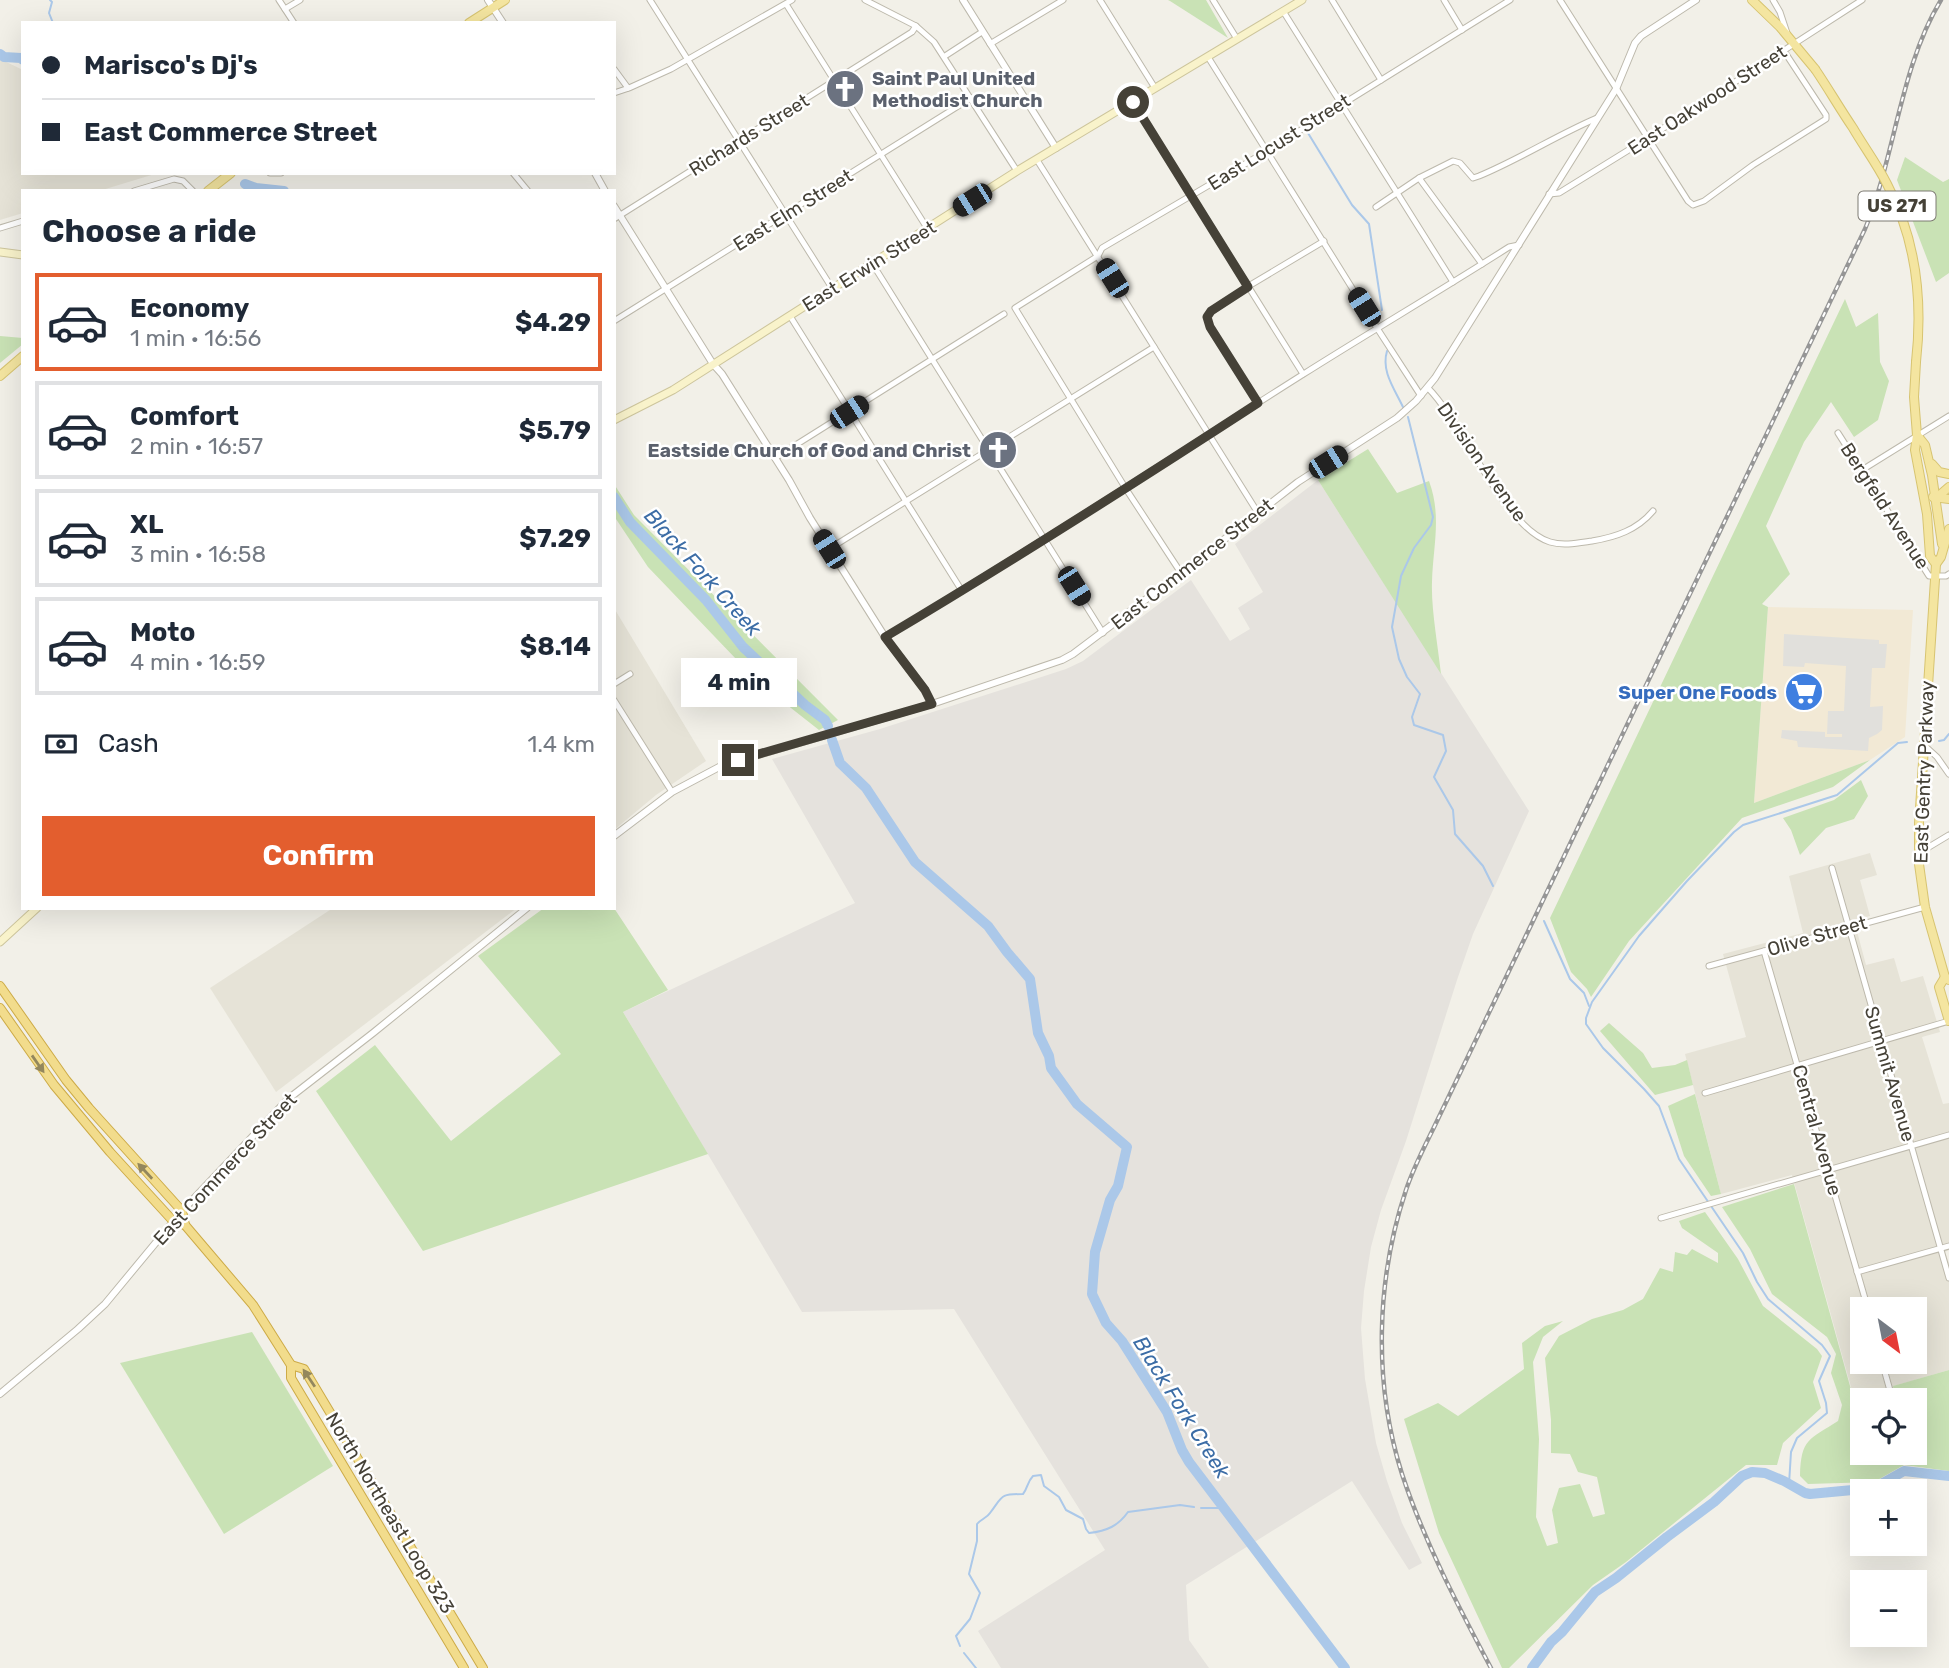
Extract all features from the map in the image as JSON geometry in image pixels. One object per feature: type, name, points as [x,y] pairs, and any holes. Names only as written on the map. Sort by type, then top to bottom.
[{"type":"highway","name":"North Northeast Loop 323","points":[[0,986],[71,1086],[182,1212],[185,1225],[248,1298],[291,1364],[291,1378],[464,1668]]},
{"type":"highway","points":[[0,1008],[54,1085],[97,1137],[174,1222],[185,1225]]},
{"type":"highway","name":"North Northeast Loop 323","points":[[291,1364],[304,1369],[483,1668]]},
{"type":"highway","points":[[377,1522],[391,1514]]},
{"type":"main road","points":[[471,21],[491,4],[505,0]]},
{"type":"main road","name":"East Erwin Street","points":[[616,420],[653,401],[1017,171],[1302,0]]},
{"type":"main road","name":"US 271","points":[[1752,0],[1815,69],[1881,173],[1904,224],[1914,259],[1919,296],[1914,397],[1917,435],[1915,450],[1927,513]]},
{"type":"main road","points":[[211,189],[228,175]]},
{"type":"main road","points":[[0,251],[21,255]]},
{"type":"main road","points":[[0,376],[21,358]]},
{"type":"main road","name":"US 271","points":[[1917,435],[1925,445],[1936,498],[1942,551]]},
{"type":"main road","points":[[1927,456],[1936,469],[1949,474]]},
{"type":"main road","points":[[1927,513],[1929,505],[1949,486]]},
{"type":"main road","points":[[1922,489],[1936,498],[1949,499]]},
{"type":"main road","name":"East Gentry Parkway","points":[[1927,513],[1930,556],[1936,564]]},
{"type":"main road","name":"East Gentry Parkway","points":[[1949,529],[1941,557],[1936,564],[1919,809],[1919,853],[1925,907],[1947,978],[1939,987],[1949,1021]]},
{"type":"main road","points":[[0,942],[35,910]]},
{"type":"street","points":[[279,0],[293,21]]},
{"type":"street","points":[[285,9],[300,0]]},
{"type":"street","points":[[650,0],[832,288]]},
{"type":"street","points":[[616,92],[688,60],[792,0]]},
{"type":"street","points":[[865,0],[916,26],[934,42],[1017,171]]},
{"type":"street","points":[[963,0],[1056,148]]},
{"type":"street","points":[[990,44],[1063,0]]},
{"type":"street","points":[[1100,0],[1155,88]]},
{"type":"street","points":[[1213,0],[1237,39]]},
{"type":"street","points":[[1332,0],[1381,80]]},
{"type":"street","points":[[1444,0],[1462,30]]},
{"type":"street","name":"East Locust Street","points":[[1070,399],[1015,308],[1098,256],[1102,248],[1267,151],[1510,0]]},
{"type":"street","points":[[1560,0],[1693,205],[1704,201],[1753,165],[1826,118],[1815,96],[1784,51]]},
{"type":"street","name":"East Commerce Street","points":[[616,834],[672,792],[703,774],[730,763],[932,704],[1062,660],[1081,650],[1309,474],[1397,418],[1428,388],[1519,245],[1616,89],[1635,43],[1641,36],[1696,0]]},
{"type":"street","points":[[1773,0],[1791,40]]},
{"type":"street","name":"East Oakwood Street","points":[[1549,194],[1559,193],[1648,138],[1784,51],[1791,40],[1862,0]]},
{"type":"street","points":[[491,4],[502,21]]},
{"type":"street","points":[[786,4],[927,228]]},
{"type":"street","points":[[1283,11],[1453,282]]},
{"type":"street","name":"Richards Street","points":[[617,217],[912,32],[916,26]]},
{"type":"street","points":[[945,56],[982,32]]},
{"type":"street","points":[[1208,57],[1421,396]]},
{"type":"street","points":[[616,72],[628,88]]},
{"type":"street","name":"East Elm Street","points":[[616,320],[971,97]]},
{"type":"street","points":[[1133,102],[1303,374]]},
{"type":"street","points":[[1376,207],[1419,178],[1453,161],[1460,163],[1473,178],[1597,118]]},
{"type":"street","points":[[1037,160],[1258,513]]},
{"type":"street","points":[[515,175],[526,189]]},
{"type":"street","points":[[1419,178],[1482,264]]},
{"type":"street","points":[[141,189],[177,179],[191,189]]},
{"type":"street","points":[[617,217],[722,374],[885,637],[925,690],[932,704]]},
{"type":"street","points":[[0,228],[21,222]]},
{"type":"street","points":[[1258,403],[1210,327],[1207,314],[1324,241]]},
{"type":"street","points":[[885,637],[1045,540],[1377,328],[1509,247],[1519,245]]},
{"type":"street","points":[[872,263],[1103,633]]},
{"type":"street","points":[[775,458],[1004,314]]},
{"type":"street","points":[[790,316],[962,592]]},
{"type":"street","points":[[829,549],[1154,347]]},
{"type":"street","name":"Division Avenue","points":[[1428,388],[1442,402],[1502,498],[1524,525],[1540,538],[1556,544],[1606,538],[1636,527],[1653,511]]},
{"type":"street","points":[[1070,399],[1181,573]]},
{"type":"street","points":[[1861,470],[1949,416]]},
{"type":"street","name":"Bergfeld Avenue","points":[[1838,433],[1929,576],[1935,576]]},
{"type":"street","points":[[1935,576],[1948,577]]},
{"type":"street","points":[[616,683],[630,674]]},
{"type":"street","points":[[616,703],[672,792]]},
{"type":"street","points":[[1925,746],[1949,774]]},
{"type":"street","points":[[1919,853],[1949,835]]},
{"type":"street","name":"Summit Avenue","points":[[1832,869],[1949,1278]]},
{"type":"street","name":"Olive Street","points":[[1709,966],[1925,907]]},
{"type":"street","name":"East Commerce Street","points":[[0,1394],[105,1304],[182,1212],[295,1092],[364,1041],[525,910]]},
{"type":"street","name":"Central Avenue","points":[[1764,951],[1864,1297]]},
{"type":"street","points":[[1705,1093],[1949,1021]]},
{"type":"street","points":[[1661,1218],[1949,1135]]},
{"type":"street","points":[[1857,1272],[1949,1246]]},
{"type":"shaded area","points":[[0,59],[21,69],[21,175],[151,175],[106,189],[21,189],[21,214],[0,220]]},
{"type":"shaded area","points":[[1318,480],[1529,811],[1473,934],[1457,980],[1381,1210],[1371,1247],[1364,1291],[1361,1328],[1365,1379],[1376,1443],[1402,1523],[1422,1563],[1409,1570],[1352,1481],[1186,1585],[1189,1640],[1209,1668],[1001,1668],[978,1631],[1105,1550],[954,1309],[802,1312],[623,1012],[855,903],[772,759],[880,729],[1066,669],[1083,661],[1191,580],[1230,641],[1250,629],[1238,608],[1263,592],[1235,544]]},
{"type":"shaded area","points":[[1768,607],[1913,610],[1905,737],[1870,760],[1754,803]]},
{"type":"shaded area","points":[[616,611],[706,761],[656,795],[616,828]]},
{"type":"shaded area","points":[[1784,634],[1879,640],[1879,644],[1887,644],[1885,668],[1872,668],[1870,707],[1883,706],[1882,730],[1869,738],[1868,751],[1798,747],[1797,741],[1781,738],[1782,730],[1825,732],[1825,737],[1842,737],[1842,734],[1827,734],[1828,711],[1844,711],[1846,666],[1805,663],[1804,667],[1783,666]]},
{"type":"shaded area","points":[[1870,853],[1877,875],[1860,880],[1870,916],[1854,920],[1866,965],[1894,958],[1901,982],[1923,976],[1940,1032],[1922,1037],[1943,1104],[1949,1103],[1949,1250],[1945,1252],[1949,1263],[1949,1370],[1894,1388],[1851,1388],[1792,1175],[1721,1194],[1685,1054],[1746,1037],[1723,954],[1803,933],[1789,876]]},
{"type":"shaded area","points":[[330,910],[514,910],[276,1092],[210,988]]},
{"type":"green space","points":[[1168,0],[1206,0],[1228,38],[1170,1]]},
{"type":"green space","points":[[1905,157],[1943,182],[1949,179],[1949,273],[1936,282],[1897,180]]},
{"type":"green space","points":[[1845,299],[1856,327],[1878,313],[1880,362],[1889,381],[1878,420],[1854,437],[1831,402],[1804,442],[1766,526],[1790,574],[1762,604],[1768,607],[1754,803],[1870,760],[1833,787],[1742,818],[1629,941],[1591,997],[1571,972],[1550,918]]},
{"type":"green space","points":[[0,336],[21,338],[21,346],[0,363]]},
{"type":"green space","points":[[1368,449],[1397,493],[1429,481],[1436,519],[1432,593],[1441,674],[1318,480]]},
{"type":"green space","points":[[616,487],[634,515],[838,720],[819,730],[759,683],[648,567],[616,519]]},
{"type":"green space","points":[[1861,780],[1868,796],[1854,819],[1826,828],[1800,855],[1791,830],[1783,818],[1834,800]]},
{"type":"green space","points":[[541,910],[615,910],[668,990],[623,1012],[708,1154],[423,1251],[316,1091],[375,1045],[451,1141],[561,1054],[478,956]]},
{"type":"green space","points":[[1609,1023],[1643,1053],[1652,1068],[1675,1065],[1687,1060],[1693,1085],[1655,1095],[1600,1031]]},
{"type":"green space","points":[[1695,1094],[1721,1194],[1711,1196],[1684,1156],[1668,1106]]},
{"type":"green space","points":[[1794,1184],[1851,1388],[1850,1465],[1904,1465],[1879,1479],[1850,1479],[1850,1483],[1808,1484],[1800,1476],[1802,1454],[1808,1441],[1838,1421],[1842,1405],[1831,1373],[1836,1354],[1827,1337],[1772,1294],[1750,1249],[1722,1207]]},
{"type":"green space","points":[[1705,1212],[1738,1259],[1763,1306],[1817,1349],[1822,1356],[1813,1382],[1821,1408],[1783,1443],[1777,1465],[1746,1465],[1626,1562],[1593,1585],[1509,1668],[1502,1668],[1439,1533],[1404,1419],[1438,1403],[1458,1416],[1524,1369],[1522,1343],[1545,1326],[1563,1321],[1543,1337],[1533,1362],[1539,1439],[1536,1517],[1547,1546],[1558,1543],[1552,1510],[1559,1488],[1580,1484],[1593,1517],[1605,1514],[1597,1477],[1578,1472],[1570,1454],[1551,1453],[1545,1358],[1559,1336],[1592,1319],[1623,1310],[1643,1299],[1660,1268],[1673,1272],[1675,1252],[1687,1255],[1692,1249],[1718,1263],[1718,1253],[1682,1228],[1679,1221]]},
{"type":"green space","points":[[252,1332],[333,1466],[224,1534],[120,1363]]},
{"type":"green space","points":[[1949,1370],[1949,1471],[1904,1465],[1927,1465],[1927,1388],[1893,1386]]},
{"type":"waterway","points":[[50,0],[52,2],[49,13],[52,21]]},
{"type":"waterway","name":"Black Fork Creek","points":[[0,54],[4,57],[21,58]]},
{"type":"waterway","points":[[1308,133],[1352,205],[1369,224],[1382,310]]},
{"type":"waterway","name":"Black Fork Creek","points":[[245,184],[265,189]]},
{"type":"waterway","points":[[1387,351],[1387,372],[1403,407]]},
{"type":"waterway","points":[[1408,417],[1433,517],[1401,576],[1392,627],[1399,659],[1407,677],[1420,694],[1412,717],[1414,725],[1443,735],[1446,751],[1434,777],[1453,810],[1455,834],[1483,866],[1493,886]]},
{"type":"waterway","name":"Black Fork Creek","points":[[616,500],[630,522],[706,600],[743,647],[825,720],[828,726]]},
{"type":"waterway","points":[[1939,741],[1949,734]]},
{"type":"waterway","name":"Black Fork Creek","points":[[832,740],[840,763],[866,788],[915,862],[988,926],[1030,979],[1038,1033],[1049,1056],[1051,1068],[1077,1104],[1127,1147],[1118,1186],[1110,1200],[1095,1252],[1092,1294],[1106,1323],[1122,1341],[1167,1412],[1189,1462],[1345,1668]]},
{"type":"waterway","points":[[1789,1484],[1791,1452],[1797,1438],[1827,1413],[1819,1381],[1830,1356],[1822,1345],[1768,1299],[1743,1253],[1679,1159],[1659,1106],[1603,1048],[1586,1024],[1586,1018],[1592,1002],[1639,936],[1734,832],[1743,825],[1837,795],[1898,743],[1907,742]]},
{"type":"waterway","points":[[1544,921],[1570,979],[1584,993],[1589,1006]]},
{"type":"waterway","name":"Black Fork Creek","points":[[1532,1668],[1595,1592],[1714,1502],[1742,1476],[1752,1472],[1765,1473],[1810,1494],[1874,1488],[1904,1471],[1949,1476]]},
{"type":"waterway","points":[[960,1646],[956,1636],[970,1619],[980,1593],[969,1574],[977,1541],[977,1524],[989,1515],[1002,1497],[1023,1494],[1033,1476],[1041,1475],[1044,1486],[1059,1497],[1066,1510],[1083,1519],[1089,1533],[1112,1527],[1128,1512],[1180,1505],[1194,1507]]},
{"type":"waterway","points":[[1201,1508],[1223,1508]]},
{"type":"waterway","points":[[964,1653],[976,1668]]},
{"type":"railway","points":[[1491,1668],[1431,1548],[1402,1474],[1393,1439],[1386,1404],[1382,1332],[1384,1295],[1396,1224],[1420,1155],[1865,229],[1884,172],[1916,54],[1941,0]]},
{"type":"place","name":"Saint Paul United Methodist Church","points":[[845,89]]},
{"type":"place","name":"Eastside Church of God and Christ","points":[[998,450]]},
{"type":"place","name":"Super One Foods","points":[[1804,692]]},
{"type":"route","points":[[738,760],[932,704],[928,694],[885,637],[962,592],[1258,403],[1210,327],[1207,317],[1211,311],[1248,287],[1133,102]]}]
